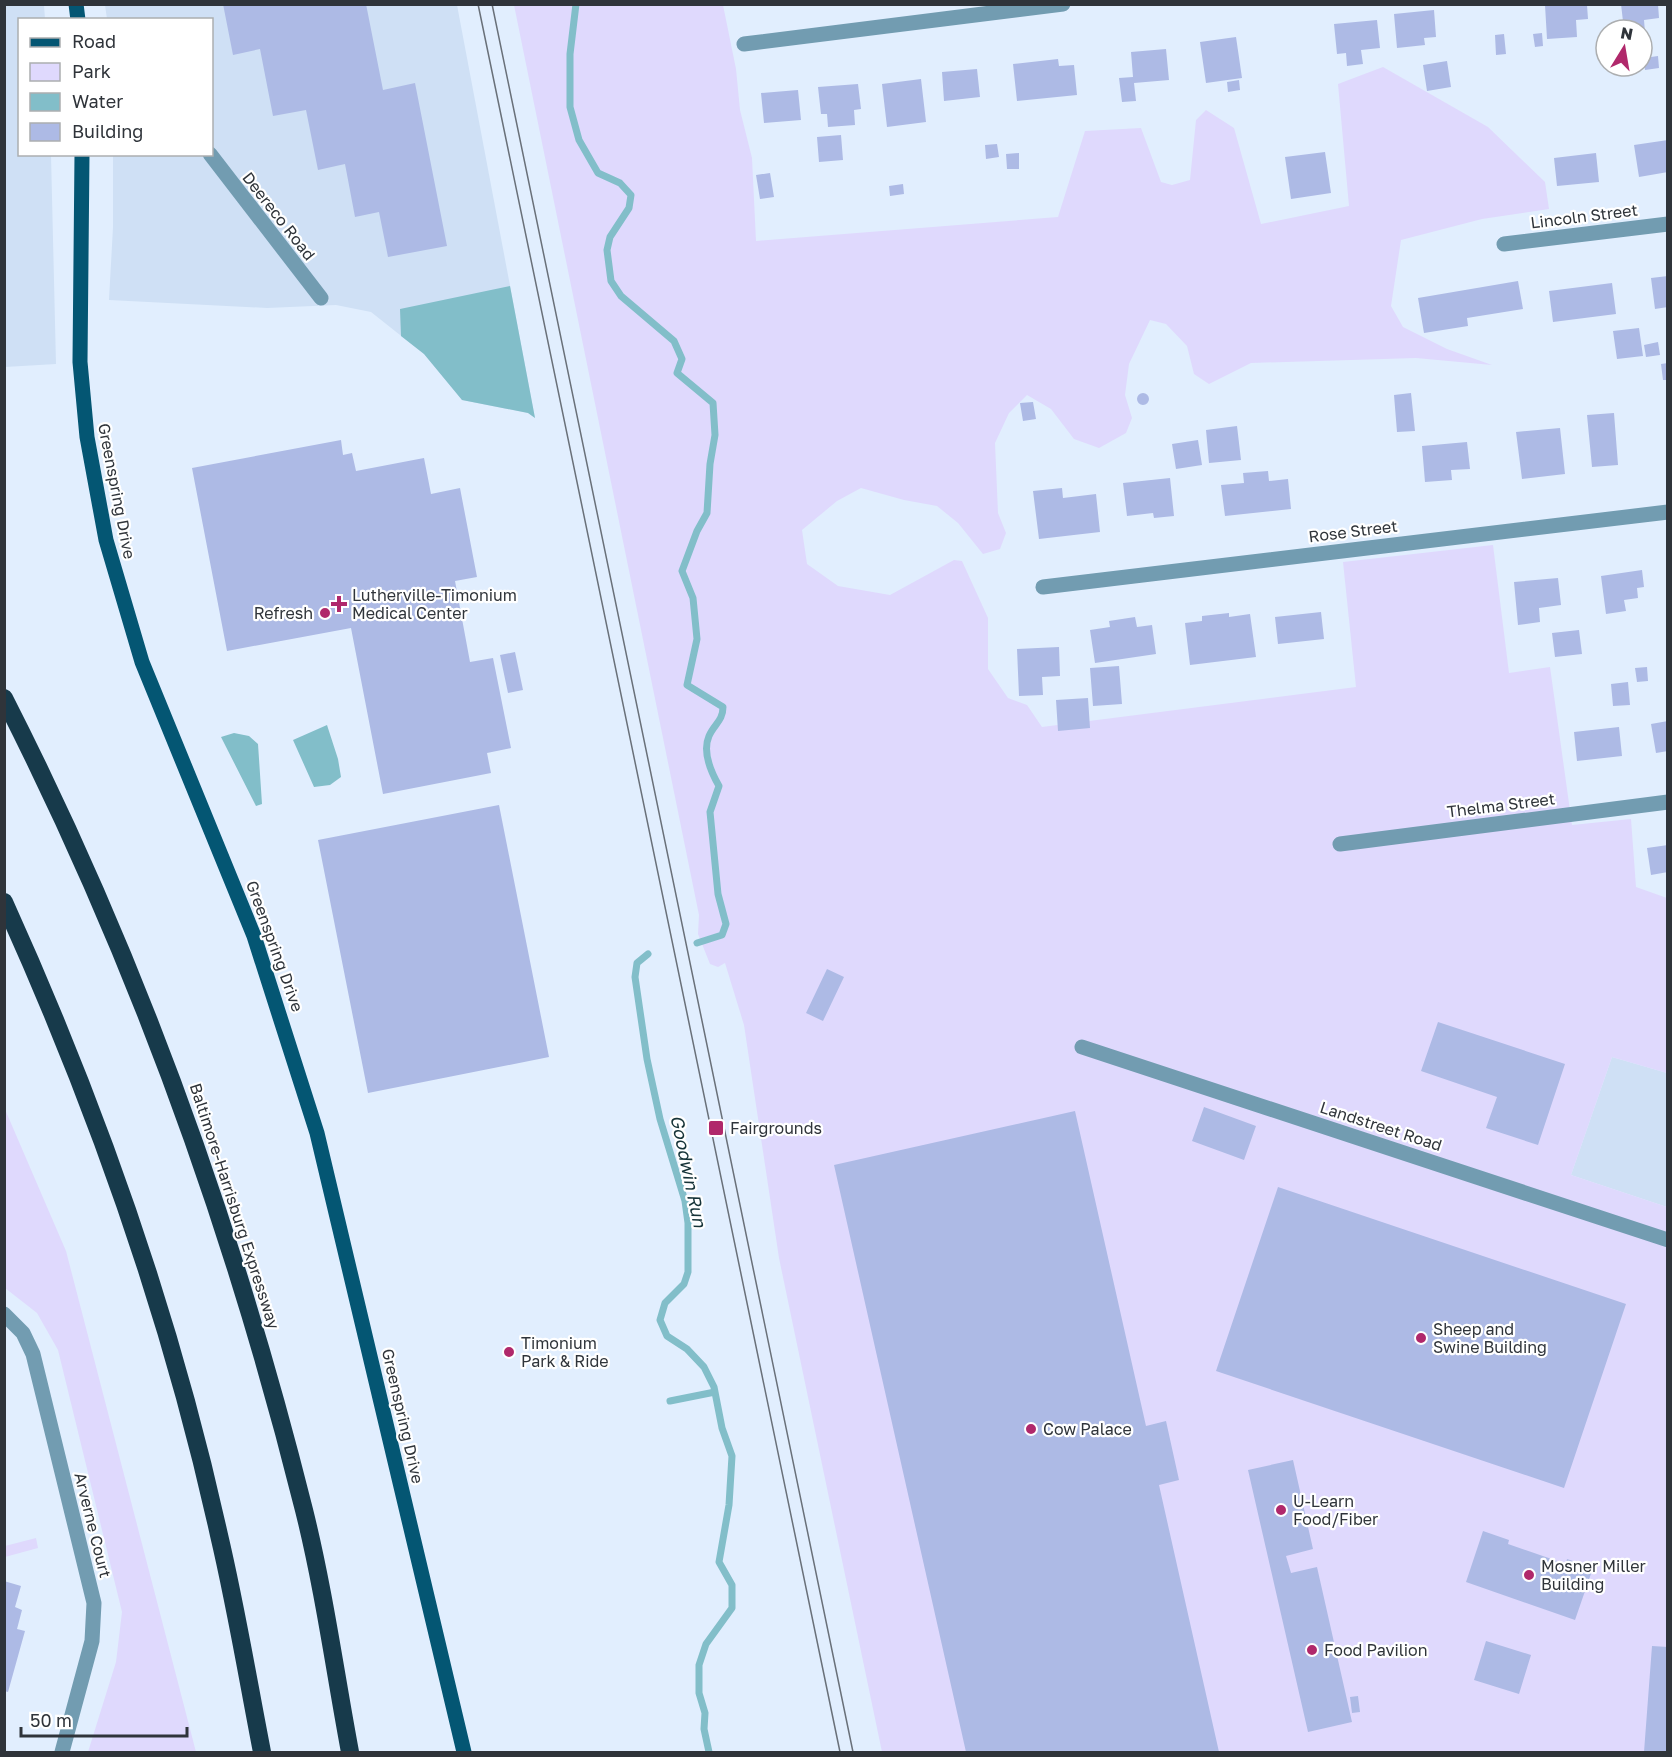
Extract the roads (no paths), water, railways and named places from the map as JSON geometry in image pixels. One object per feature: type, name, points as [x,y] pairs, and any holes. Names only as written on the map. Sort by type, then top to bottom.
[{"type":"highway","name":"Baltimore-Harrisburg Expressway","points":[[4,698],[47,783],[135,980],[219,1212],[262,1354],[305,1513],[350,1752]]},
{"type":"highway","points":[[4,902],[54,1011],[96,1121],[141,1254],[181,1385],[219,1535],[262,1752]]},
{"type":"main road","name":"Greenspring Drive","points":[[82,156],[80,362],[87,437],[106,540],[142,662],[254,936],[317,1133],[464,1752]]},
{"type":"street","points":[[744,44],[1063,4]]},
{"type":"street","name":"Deereco Road","points":[[212,156],[321,298]]},
{"type":"street","name":"Lincoln Street","points":[[1504,244],[1668,224]]},
{"type":"street","name":"Rose Street","points":[[1043,586],[1668,512]]},
{"type":"street","name":"Thelma Street","points":[[1340,844],[1668,801]]},
{"type":"street","name":"Landstreet Road","points":[[1082,1047],[1668,1240]]},
{"type":"street","name":"Arverne Court","points":[[4,1314],[23,1333],[33,1354],[94,1603],[92,1641],[62,1752]]},
{"type":"water","points":[[510,286],[535,418],[528,413],[462,400],[424,354],[401,336],[400,309]]},
{"type":"water","points":[[327,725],[341,777],[330,785],[314,787],[293,740]]},
{"type":"water","points":[[234,733],[249,736],[258,744],[262,804],[256,806],[221,737]]},
{"type":"waterway","name":"Goodwin Run","points":[[576,4],[570,54],[570,107],[579,140],[598,173],[620,183],[631,195],[629,208],[610,237],[607,250],[611,281],[621,296],[674,341],[682,359],[677,373],[713,403],[715,435],[710,464],[707,513],[697,531],[682,571],[693,598],[697,639],[687,685],[723,707],[720,719],[709,736],[706,749],[710,768],[719,786],[710,812],[718,894],[726,924],[722,935],[697,943]]},
{"type":"waterway","name":"Goodwin Run","points":[[648,954],[637,963],[635,977],[647,1059],[660,1119],[685,1201],[688,1223],[688,1272],[684,1284],[665,1303],[660,1320],[667,1336],[687,1349],[704,1367],[714,1387],[722,1428],[732,1456],[729,1505],[719,1562],[732,1585],[732,1608],[706,1644],[699,1665],[699,1693],[705,1713],[704,1729],[709,1752]]},
{"type":"waterway","points":[[670,1401],[715,1392]]},
{"type":"tram line","points":[[478,4],[840,1752]]},
{"type":"tram line","points":[[492,4],[853,1752]]},
{"type":"place","name":"Lutherville-Timonium Medical Center","points":[[339,604]]},
{"type":"place","name":"Refresh","points":[[325,613]]},
{"type":"place","name":"Fairgrounds","points":[[716,1128]]},
{"type":"place","name":"Sheep and Swine Building","points":[[1421,1338]]},
{"type":"place","name":"Timonium Park & Ride","points":[[509,1352]]},
{"type":"place","name":"Cow Palace","points":[[1031,1429]]},
{"type":"place","name":"U-Learn Food/Fiber","points":[[1281,1510]]},
{"type":"place","name":"Mosner Miller Building","points":[[1529,1575]]},
{"type":"place","name":"Food Pavilion","points":[[1312,1650]]}]
